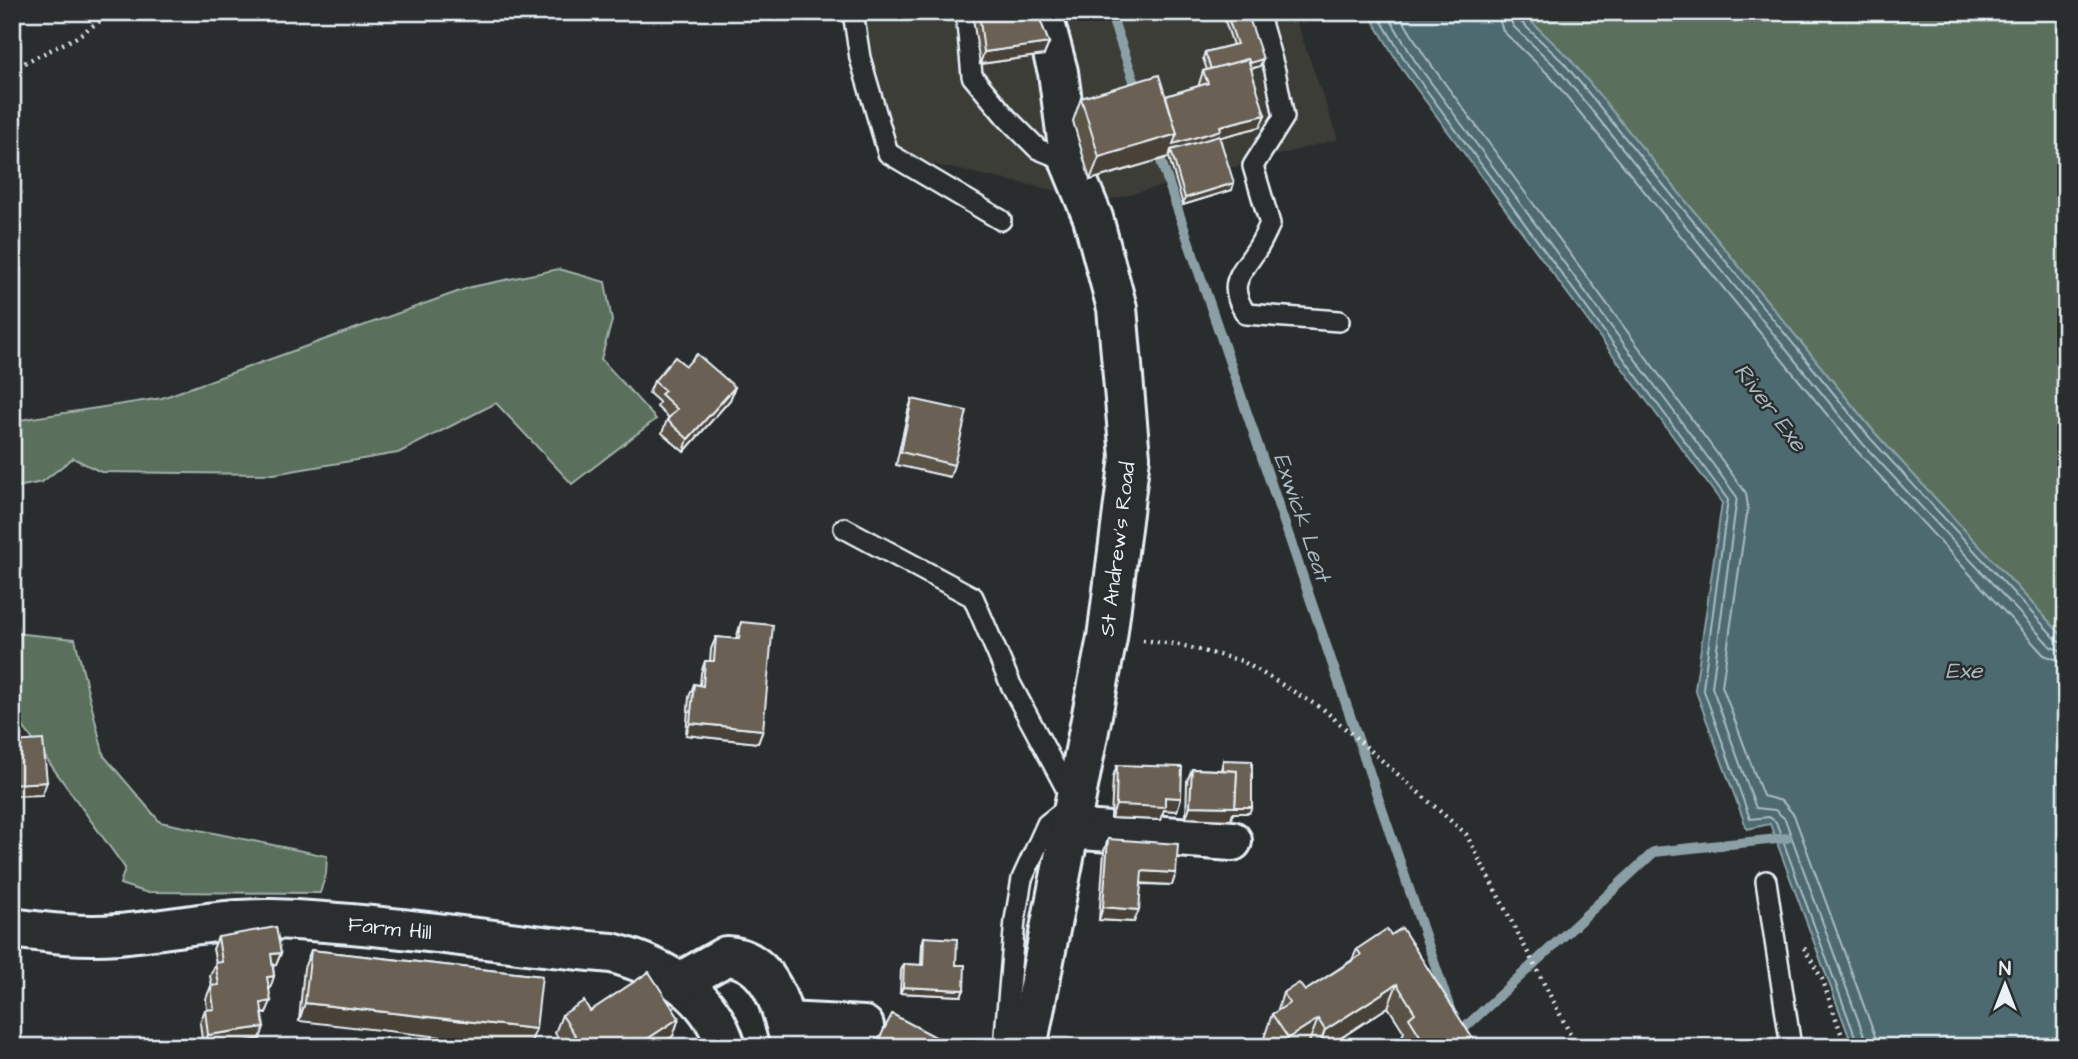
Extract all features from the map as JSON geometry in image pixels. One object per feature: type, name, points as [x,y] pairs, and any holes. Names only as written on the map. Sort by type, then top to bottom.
[{"type":"street","name":"St Andrew's Road","points":[[1027,1047],[1107,638],[1130,457],[1117,308],[1093,218],[1070,162],[1058,72],[1042,12]]},
{"type":"street","points":[[1071,816],[1232,841]]},
{"type":"street","name":"Farm Hill","points":[[12,928],[63,935],[118,934],[242,920],[370,925],[612,953],[641,961],[696,994],[722,1034],[726,1047]]},
{"type":"street","points":[[680,982],[714,960],[726,956],[747,959],[763,971],[788,1034],[864,1026],[855,1047]]},
{"type":"lane","points":[[853,12],[860,58],[888,153],[1002,220]]},
{"type":"lane","points":[[966,12],[972,76],[1006,117],[1038,149],[1070,162]]},
{"type":"lane","points":[[1258,12],[1275,71],[1284,117],[1254,166],[1270,224],[1258,248],[1241,270],[1235,288],[1238,302],[1246,314],[1261,318],[1339,321]]},
{"type":"lane","points":[[844,528],[973,597],[1071,816],[1047,824],[1022,878],[1015,920],[1005,1035],[1011,1047]]},
{"type":"lane","points":[[1766,881],[1791,1047]]},
{"type":"path","points":[[12,69],[75,38],[113,12]]},
{"type":"path","points":[[1107,638],[1180,645],[1242,661],[1333,718],[1466,834],[1577,1047]]},
{"type":"path","points":[[1803,946],[1822,979],[1846,1047]]},
{"type":"shaded area","points":[[841,12],[1293,12],[1338,139],[1105,201],[894,156]]},
{"type":"green space","points":[[1521,12],[2055,12],[2066,41],[2066,640],[1875,433],[1569,58]]},
{"type":"green space","points":[[559,269],[605,282],[612,321],[601,359],[656,419],[572,484],[496,403],[398,453],[274,474],[101,472],[73,458],[42,482],[12,488],[12,421],[162,398],[471,287]]},
{"type":"green space","points":[[12,633],[75,639],[104,756],[160,822],[327,856],[326,874],[320,893],[145,892],[120,884],[125,868],[12,711]]},
{"type":"water","name":"Exe","points":[[1368,12],[1521,12],[1569,58],[1875,433],[2066,640],[2066,1047],[1853,1047],[1770,824],[1747,829],[1695,689],[1722,503],[1402,69]]},
{"type":"building","points":[[979,12],[1037,12],[1049,43],[984,52]]},
{"type":"building","points":[[1226,12],[1247,12],[1263,59],[1250,63],[1248,59],[1211,69],[1205,52],[1237,44]]},
{"type":"building","points":[[1248,59],[1265,115],[1220,126],[1221,130],[1173,144],[1177,134],[1166,96],[1208,83],[1203,71]]},
{"type":"building","points":[[1159,75],[1177,134],[1099,157],[1081,98]]},
{"type":"building","points":[[1219,136],[1234,183],[1185,198],[1171,150]]},
{"type":"building","points":[[697,354],[735,387],[688,439],[667,420],[677,409],[661,394],[665,391],[654,381],[675,357],[686,366]]},
{"type":"building","points":[[912,399],[967,411],[954,465],[901,452]]},
{"type":"building","points":[[741,622],[773,625],[763,730],[690,723],[694,684],[703,686],[705,661],[714,661],[716,637],[739,639]]},
{"type":"building","points":[[43,740],[47,782],[12,784],[12,742]]},
{"type":"building","points":[[1223,760],[1252,761],[1252,807],[1235,807],[1237,771],[1223,770]]},
{"type":"building","points":[[1117,765],[1182,767],[1181,798],[1165,797],[1165,807],[1116,805]]},
{"type":"building","points":[[1192,769],[1237,771],[1235,807],[1190,806]]},
{"type":"building","points":[[1108,839],[1178,844],[1176,873],[1142,871],[1139,910],[1103,907]]},
{"type":"building","points":[[276,927],[281,953],[271,954],[274,976],[267,977],[271,1001],[261,1003],[264,1027],[208,1035],[205,1010],[214,1009],[211,986],[219,985],[215,963],[222,962],[218,937]]},
{"type":"building","points":[[1402,928],[1478,1047],[1427,1047],[1409,1018],[1415,1013],[1397,984],[1325,1030],[1318,1019],[1288,1038],[1272,1014],[1290,1003],[1283,993],[1299,983],[1305,991],[1361,955],[1357,949],[1387,929],[1391,935]]},
{"type":"building","points":[[924,937],[957,939],[956,965],[965,965],[964,990],[903,987],[904,964],[923,965]]},
{"type":"building","points":[[311,950],[542,976],[536,1029],[305,1003]]},
{"type":"building","points":[[649,972],[679,1018],[635,1047],[583,1047],[562,1015],[584,1001],[590,1011]]},
{"type":"building","points":[[892,1014],[949,1044],[948,1047],[875,1047]]},
{"type":"waterway","name":"Exwick Leat","points":[[1110,12],[1139,95]]},
{"type":"waterway","name":"Exwick Leat","points":[[1157,149],[1450,1009]]},
{"type":"waterway","points":[[1459,1033],[1654,852],[1787,838]]},
{"type":"water label","name":"River Exe","points":[[1771,407]]}]
